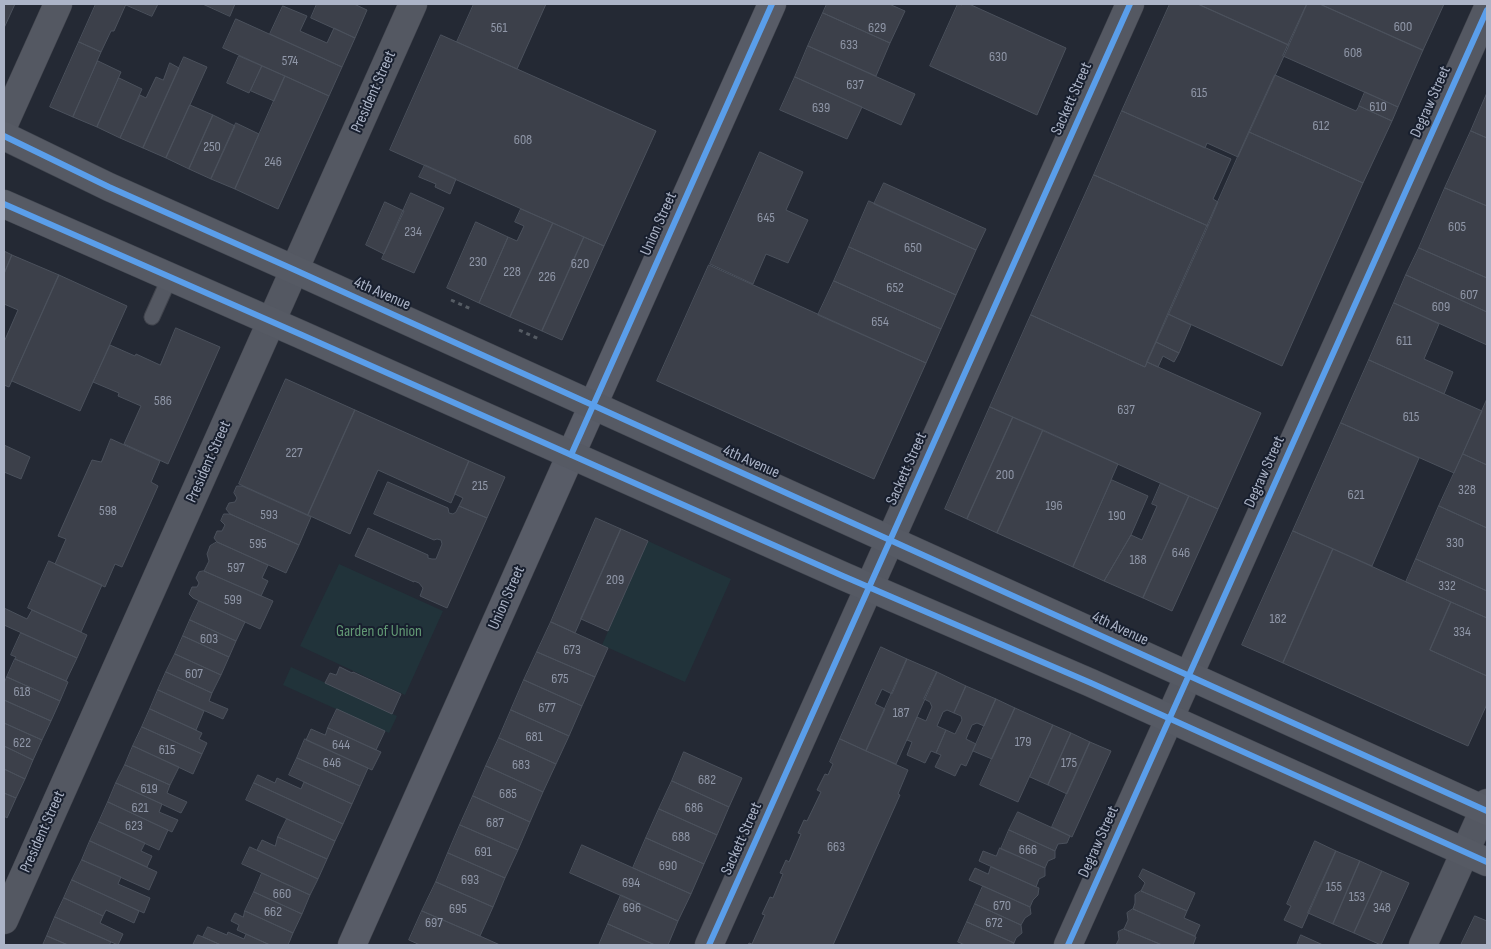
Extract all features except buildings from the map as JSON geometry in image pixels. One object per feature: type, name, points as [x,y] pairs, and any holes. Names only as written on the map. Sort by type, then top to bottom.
[{"type":"main road","name":"Union Street","points":[[352,945],[772,4]]},
{"type":"main road","name":"4th Avenue","points":[[4,136],[109,187],[1188,676],[1486,808]]},
{"type":"main road","points":[[4,204],[571,454],[869,588],[1170,718],[1476,857]]},
{"type":"street","points":[[4,124],[58,4]]},
{"type":"street","name":"President Street","points":[[4,920],[413,4]]},
{"type":"street","name":"Sackett Street","points":[[709,945],[1130,4]]},
{"type":"street","name":"Degraw Street","points":[[1068,945],[1487,10]]},
{"type":"street","points":[[1423,945],[1476,857],[1486,808]]},
{"type":"lane","points":[[152,317],[170,278]]},
{"type":"path","points":[[451,300],[472,310]]},
{"type":"path","points":[[519,330],[538,339]]},
{"type":"green space","points":[[648,541],[731,579],[685,682],[602,645]]},
{"type":"green space","name":"Garden of Union","points":[[339,564],[443,611],[405,695],[300,646]]},
{"type":"green space","points":[[291,667],[397,716],[389,733],[283,685]]},
{"type":"cycle path","points":[[571,455],[772,4]]},
{"type":"cycle path","points":[[709,945],[1130,4]]},
{"type":"cycle path","points":[[1068,945],[1487,10]]},
{"type":"cycle path","points":[[4,136],[109,187],[1487,811]]},
{"type":"cycle path","points":[[4,204],[843,576],[1091,683],[1487,862]]}]
